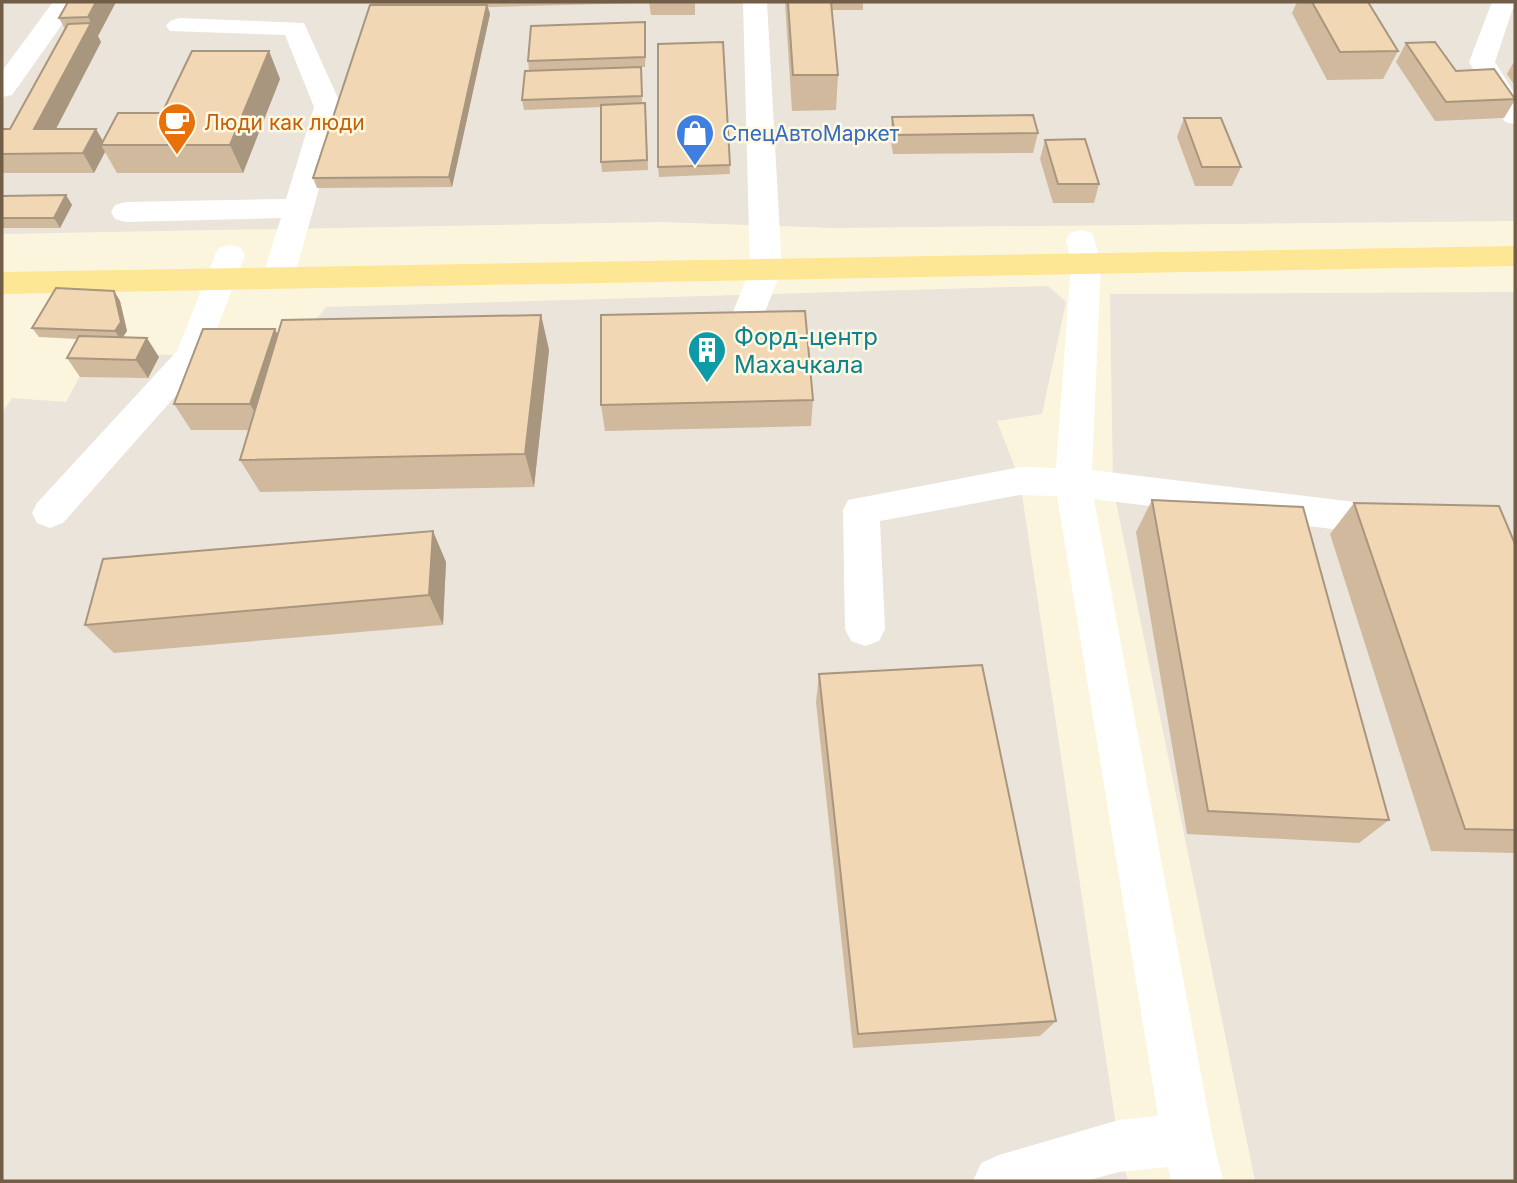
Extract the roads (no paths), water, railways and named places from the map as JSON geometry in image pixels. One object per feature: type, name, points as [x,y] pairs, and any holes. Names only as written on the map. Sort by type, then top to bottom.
[{"type":"main road","points":[[2,282],[226,267],[1084,251],[1515,236]]},
{"type":"main road","points":[[1084,251],[1515,257]]},
{"type":"main road","points":[[2,257],[226,267]]},
{"type":"lane","points":[[2,89],[66,2]]},
{"type":"lane","points":[[744,324],[766,258],[755,2]]},
{"type":"lane","points":[[1504,2],[1482,62],[1515,116]]},
{"type":"lane","points":[[179,26],[295,28],[328,107],[282,266]]},
{"type":"lane","points":[[126,212],[298,208]]},
{"type":"lane","points":[[999,1181],[1119,1146],[1192,1160],[1073,482],[1084,251]]},
{"type":"lane","points":[[50,513],[191,357],[226,267]]},
{"type":"lane","points":[[865,629],[861,510],[1020,481],[1073,482],[1432,527]]},
{"type":"place","name":"Люди как люди","points":[[177,156]]},
{"type":"place","name":"СпецАвтоМаркет","points":[[695,167]]},
{"type":"place","name":"Форд-центр Махачкала","points":[[707,384]]}]
